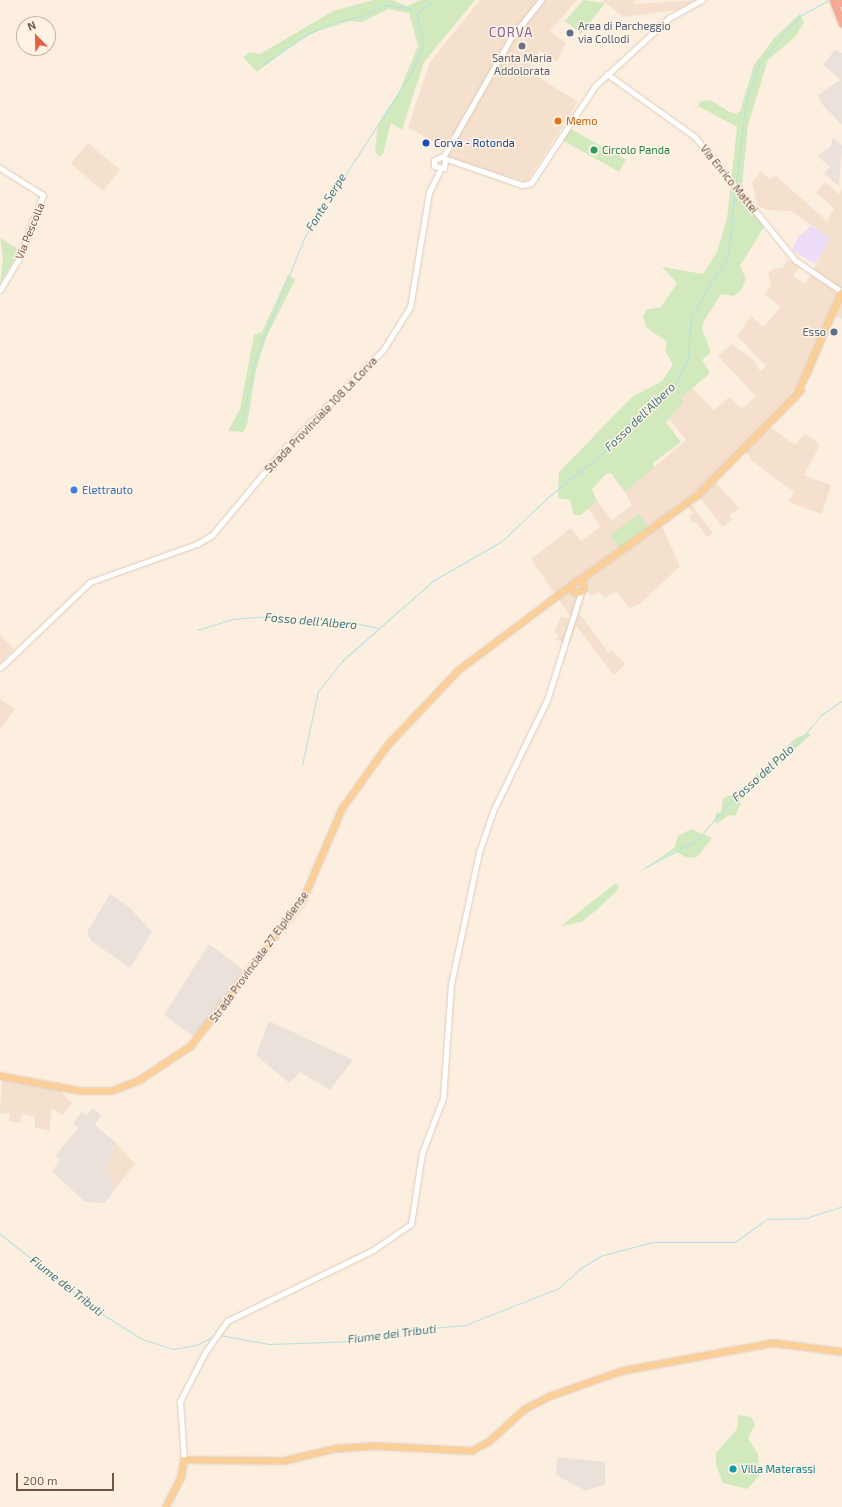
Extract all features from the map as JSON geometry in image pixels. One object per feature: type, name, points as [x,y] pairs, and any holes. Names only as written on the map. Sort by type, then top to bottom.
[{"type":"highway","points":[[833,0],[842,22]]},
{"type":"main road","name":"Strada Provinciale 27 Elpidiense","points":[[0,1076],[80,1091],[112,1091],[140,1080],[191,1046],[303,900],[342,809],[388,745],[459,670],[566,591],[577,588],[591,573],[697,496],[799,392],[842,292]]},
{"type":"main road","points":[[166,1507],[181,1478],[184,1460],[290,1461],[334,1449],[374,1446],[472,1451],[490,1441],[525,1409],[551,1396],[622,1371],[773,1343],[842,1352]]},
{"type":"street","points":[[438,169],[445,161],[511,38],[542,0]]},
{"type":"street","points":[[438,169],[435,159],[522,185],[534,180],[579,106],[607,74],[669,18],[702,0]]},
{"type":"street","name":"Via Enrico Mattei","points":[[607,74],[695,137],[724,170],[795,260],[842,292]]},
{"type":"street","name":"Via Pescolla","points":[[0,168],[44,195],[18,260],[0,290]]},
{"type":"street","name":"Strada Provinciale 108 La Corva","points":[[0,668],[90,582],[197,544],[212,535],[284,449],[383,350],[410,307],[426,206],[438,169]]},
{"type":"street","points":[[184,1460],[180,1401],[219,1330],[236,1314],[373,1250],[411,1224],[422,1153],[443,1098],[451,984],[482,842],[495,806],[544,708],[580,603],[577,588]]},
{"type":"shaded area","points":[[480,0],[577,0],[550,31],[566,43],[557,62],[540,51],[527,70],[578,102],[527,182],[447,158],[449,151],[408,127],[430,62]]},
{"type":"shaded area","points":[[602,0],[637,0],[633,4],[696,0],[677,10],[623,17]]},
{"type":"shaded area","points":[[835,50],[842,53],[842,125],[821,103],[818,95],[840,80],[823,64]]},
{"type":"shaded area","points":[[833,138],[842,145],[839,186],[824,174],[830,167],[817,156],[830,147]]},
{"type":"shaded area","points":[[88,143],[120,170],[103,191],[71,164]]},
{"type":"shaded area","points":[[761,171],[770,180],[775,175],[827,221],[834,208],[816,192],[825,182],[839,194],[842,189],[842,319],[835,315],[811,376],[770,427],[795,445],[805,433],[820,445],[804,475],[831,485],[822,514],[789,502],[794,492],[752,461],[746,452],[715,482],[739,508],[729,516],[732,519],[723,527],[699,497],[691,504],[713,533],[707,537],[696,522],[693,523],[689,517],[693,513],[688,507],[662,526],[680,566],[640,604],[630,608],[616,592],[605,598],[599,592],[592,596],[586,591],[579,613],[609,653],[612,651],[626,664],[614,675],[576,626],[569,644],[556,640],[558,634],[554,632],[561,617],[572,619],[531,559],[571,528],[581,541],[601,527],[588,508],[597,501],[612,520],[632,505],[625,492],[686,440],[669,419],[683,402],[680,398],[692,388],[714,410],[729,397],[742,409],[756,396],[718,356],[732,344],[753,360],[760,371],[766,366],[737,336],[751,316],[763,327],[781,307],[765,294],[771,285],[768,273],[774,268],[782,268],[788,260],[800,267],[793,276],[805,284],[830,238],[791,211],[767,210],[757,205],[752,182]]},
{"type":"shaded area","points":[[811,226],[830,238],[815,264],[792,250],[798,237]]},
{"type":"shaded area","points":[[0,635],[14,649],[0,663]]},
{"type":"shaded area","points":[[0,699],[15,709],[0,729]]},
{"type":"shaded area","points":[[110,894],[129,907],[152,932],[130,968],[91,941],[87,932]]},
{"type":"shaded area","points":[[209,944],[245,971],[194,1037],[164,1015]]},
{"type":"shaded area","points":[[269,1021],[353,1060],[330,1090],[300,1072],[289,1083],[256,1055]]},
{"type":"shaded area","points":[[2,1076],[60,1085],[60,1091],[72,1103],[62,1115],[52,1108],[49,1131],[35,1128],[35,1117],[22,1114],[20,1123],[9,1121],[10,1114],[0,1113]]},
{"type":"shaded area","points":[[92,1108],[101,1115],[95,1125],[116,1143],[108,1162],[111,1185],[116,1188],[105,1203],[85,1202],[52,1171],[60,1160],[55,1156],[78,1128],[73,1123],[82,1112],[87,1116]]},
{"type":"shaded area","points":[[116,1143],[135,1164],[116,1188],[111,1185],[108,1162]]},
{"type":"shaded area","points":[[557,1457],[605,1462],[605,1484],[586,1491],[556,1475]]},
{"type":"green space","points":[[373,0],[392,0],[407,6],[420,0],[475,0],[424,62],[402,130],[391,123],[383,154],[379,157],[375,151],[378,124],[399,92],[418,46],[409,13],[388,9],[362,22],[350,21],[318,31],[293,44],[257,72],[243,57],[250,52],[260,54],[333,11]]},
{"type":"green space","points":[[583,0],[605,3],[581,34],[565,21]]},
{"type":"green space","points":[[800,14],[804,22],[795,37],[768,60],[748,125],[741,196],[764,227],[740,266],[746,279],[741,290],[734,296],[721,294],[704,321],[702,329],[711,352],[702,360],[710,373],[681,398],[684,402],[666,422],[681,442],[653,463],[654,468],[625,492],[611,473],[606,474],[592,489],[597,501],[581,515],[574,515],[570,500],[558,498],[559,472],[632,397],[662,381],[673,365],[665,350],[667,342],[647,328],[643,317],[646,310],[661,307],[677,283],[662,267],[703,274],[717,252],[727,218],[737,127],[698,106],[701,101],[710,100],[736,114],[740,111],[754,65],[774,38]]},
{"type":"green space","name":"Circolo Panda","points":[[569,128],[626,160],[619,172],[562,140]]},
{"type":"green space","points":[[0,238],[20,250],[0,284],[3,257]]},
{"type":"green space","points":[[288,275],[295,280],[266,338],[256,370],[247,425],[243,432],[228,431],[240,409],[254,335],[262,332]]},
{"type":"green space","points":[[639,514],[650,529],[621,551],[610,535]]},
{"type":"green space","points":[[808,733],[811,735],[739,799],[741,803],[735,816],[729,815],[717,824],[714,820],[717,812],[721,813],[723,798],[737,793],[796,738]]},
{"type":"green space","points":[[691,829],[712,838],[697,857],[687,858],[675,851],[635,875],[674,848],[678,836]]},
{"type":"green space","points":[[616,883],[619,887],[616,892],[593,913],[581,922],[561,926]]},
{"type":"green space","points":[[738,1415],[751,1417],[755,1425],[748,1438],[758,1454],[760,1475],[747,1489],[723,1483],[716,1465],[716,1453],[737,1429]]},
{"type":"waterway","name":"Fonte Serpe","points":[[241,425],[256,356],[305,236],[409,77],[423,45],[417,13],[434,0]]},
{"type":"waterway","name":"Fosso dell'Albero","points":[[736,184],[746,100],[759,64],[798,17],[829,0]]},
{"type":"waterway","name":"Fonte Serpe","points":[[264,64],[309,33],[336,22],[363,16],[386,5],[412,8]]},
{"type":"waterway","name":"Fosso dell'Albero","points":[[302,765],[318,691],[342,661],[434,580],[502,541],[547,498],[620,439],[675,385],[688,357],[691,316],[728,256],[735,191]]},
{"type":"waterway","name":"Fosso dell'Albero","points":[[197,630],[234,619],[269,616],[345,621],[377,628]]},
{"type":"waterway","name":"Fosso del Palo","points":[[644,868],[697,840],[728,804],[800,740],[821,715],[842,701]]},
{"type":"waterway","name":"Fiume dei Tributi","points":[[219,1335],[269,1344],[356,1341],[389,1332],[465,1325],[559,1288],[578,1270],[600,1256],[652,1242],[735,1242],[767,1219],[806,1218],[842,1206]]},
{"type":"waterway","name":"Fiume dei Tributi","points":[[0,1234],[102,1314],[142,1339],[172,1349],[196,1345],[214,1336]]},
{"type":"place","name":"Area di Parcheggio via Collodi","points":[[570,33]]},
{"type":"place","name":"Santa Maria Addolorata","points":[[522,46]]},
{"type":"place","name":"Memo","points":[[558,121]]},
{"type":"place","name":"Corva - Rotonda","points":[[426,143]]},
{"type":"place","name":"Circolo Panda","points":[[594,150]]},
{"type":"place","name":"Esso","points":[[834,332]]},
{"type":"place","name":"Elettrauto","points":[[74,490]]},
{"type":"place","name":"Villa Materassi","points":[[733,1469]]},
{"type":"district","name":"CORVA","points":[[511,32]]}]
